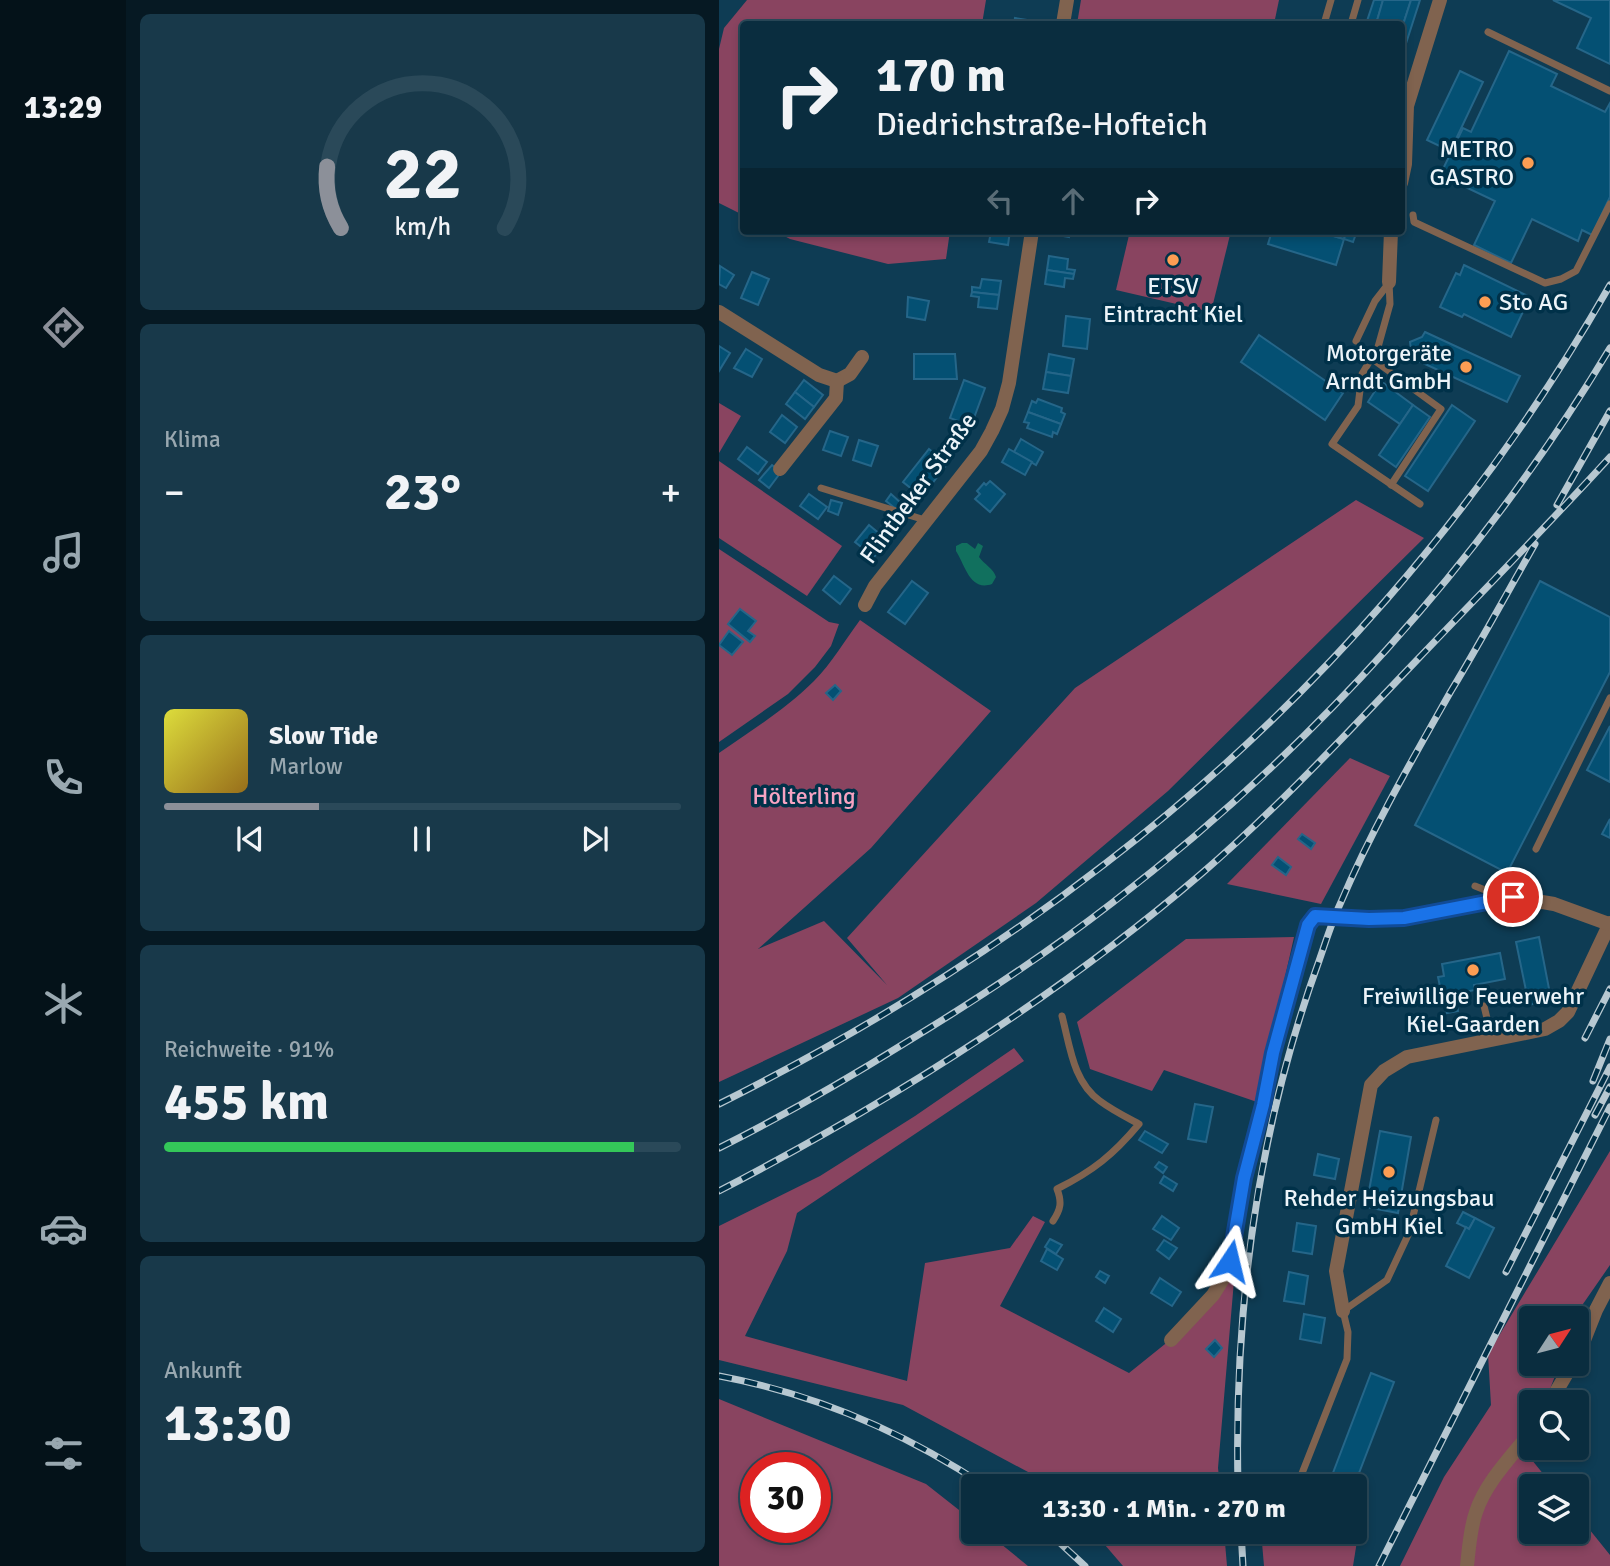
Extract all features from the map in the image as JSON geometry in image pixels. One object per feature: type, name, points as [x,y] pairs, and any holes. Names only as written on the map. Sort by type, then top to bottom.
[{"type":"street","points":[[1064,21],[1067,0]]},
{"type":"street","points":[[1405,164],[1407,106],[1440,0]]},
{"type":"street","name":"Flintbeker Straße","points":[[865,605],[875,586],[981,451],[1002,410],[1009,383],[1031,235]]},
{"type":"street","points":[[1389,282],[1391,235]]},
{"type":"street","points":[[719,312],[819,375],[837,381],[850,374],[862,357]]},
{"type":"street","points":[[780,469],[836,398],[837,381]]},
{"type":"street","points":[[1171,1340],[1213,1295],[1230,1261],[1244,1178],[1273,1053],[1308,925],[1315,916],[1404,918],[1513,897],[1554,904],[1609,924],[1568,1013],[1559,1021],[1544,1029],[1407,1057],[1384,1071],[1371,1085],[1336,1271],[1343,1311]]},
{"type":"street","points":[[1589,1327],[1610,1283]]},
{"type":"street","points":[[1467,1566],[1474,1515],[1481,1499],[1519,1447]]},
{"type":"lane","points":[[1325,21],[1331,0]]},
{"type":"lane","points":[[1352,21],[1358,0]]},
{"type":"lane","points":[[1488,32],[1610,91]]},
{"type":"lane","points":[[1413,215],[1414,222],[1545,283],[1561,279],[1575,271],[1610,204]]},
{"type":"lane","points":[[1356,341],[1375,301],[1389,282]]},
{"type":"lane","points":[[1389,282],[1390,304],[1378,346],[1362,374],[1358,406],[1332,444],[1420,504]]},
{"type":"lane","points":[[1371,358],[1441,409],[1391,485]]},
{"type":"lane","points":[[821,488],[925,520]]},
{"type":"lane","points":[[1536,849],[1610,698]]},
{"type":"lane","points":[[1475,886],[1506,899]]},
{"type":"lane","points":[[1484,1006],[1492,1040]]},
{"type":"lane","points":[[1053,1221],[1060,1210],[1057,1189],[1098,1166],[1119,1148],[1139,1124],[1098,1100],[1085,1087],[1075,1069],[1062,1016]]},
{"type":"lane","points":[[1302,1474],[1347,1359],[1348,1332],[1343,1311],[1387,1280],[1409,1233],[1436,1119]]},
{"type":"green space","points":[[747,0],[986,0],[982,21],[740,21],[740,214],[719,203],[719,49],[724,28]]},
{"type":"green space","points":[[1081,0],[1279,0],[1275,21],[1078,21]]},
{"type":"green space","points":[[782,235],[949,235],[946,259],[888,264]]},
{"type":"green space","name":"ETSV Eintracht Kiel","points":[[1129,235],[1230,235],[1211,312],[1116,290]]},
{"type":"green space","points":[[719,403],[741,416],[719,453]]},
{"type":"green space","points":[[719,461],[842,546],[807,596],[719,538]]},
{"type":"green space","name":"Hölterling","points":[[1356,500],[1424,538],[1168,791],[1036,903],[898,998],[719,1082],[719,753],[792,701],[814,681],[860,620],[991,711],[871,848],[758,949],[824,921],[887,985],[847,938],[1075,688]]},
{"type":"green space","points":[[719,549],[829,622],[839,624],[831,646],[788,694],[719,742]]},
{"type":"green space","points":[[1350,758],[1390,776],[1321,904],[1227,884]]},
{"type":"green space","points":[[1294,937],[1257,1102],[1164,1070],[1152,1091],[1090,1069],[1077,1022],[1186,939]]},
{"type":"green space","points":[[1014,1048],[1024,1061],[797,1213],[787,1251],[745,1336],[907,1381],[925,1263],[1010,1248],[1033,1216],[1045,1222],[1000,1306],[1129,1373],[1175,1336],[1235,1269],[1219,1474],[1032,1474],[903,1405],[719,1360],[719,1226],[820,1176],[915,1116]]},
{"type":"green space","points":[[1610,1151],[1610,1265],[1582,1306],[1519,1306],[1519,1376],[1555,1376],[1550,1390],[1519,1390],[1519,1460],[1532,1460],[1543,1474],[1519,1474],[1519,1544],[1589,1544],[1589,1529],[1610,1555],[1610,1566],[1400,1566],[1444,1477],[1491,1405],[1488,1354]]},
{"type":"green space","points":[[719,1399],[926,1484],[961,1512],[961,1544],[1001,1544],[1028,1566],[719,1566]]},
{"type":"green space","points":[[1104,1544],[1225,1544],[1227,1566],[1123,1566]]},
{"type":"green space","points":[[1262,1544],[1357,1544],[1353,1566],[1264,1566]]},
{"type":"shaded area","points":[[962,543],[975,549],[978,543],[983,546],[979,557],[995,574],[992,584],[978,584],[969,576],[956,551],[956,546]]},
{"type":"building","points":[[1374,0],[1383,0],[1377,21],[1367,21]]},
{"type":"building","points":[[1383,0],[1411,0],[1404,21],[1377,21]]},
{"type":"building","points":[[1411,0],[1420,0],[1405,47],[1404,21]]},
{"type":"building","points":[[1553,0],[1610,0],[1610,64],[1577,48],[1591,18]]},
{"type":"building","name":"METRO GASTRO","points":[[1509,51],[1557,74],[1551,86],[1605,112],[1610,103],[1610,197],[1592,235],[1582,230],[1578,241],[1532,219],[1511,263],[1474,245],[1495,201],[1440,175],[1463,128],[1471,132]]},
{"type":"building","points":[[1460,71],[1483,82],[1452,152],[1427,140]]},
{"type":"building","points":[[990,235],[1009,235],[1008,245],[989,242]]},
{"type":"building","points":[[1271,235],[1330,235],[1344,239],[1336,265],[1268,244]]},
{"type":"building","points":[[1330,235],[1346,235],[1344,239]]},
{"type":"building","points":[[1346,235],[1356,235],[1353,242],[1344,239]]},
{"type":"building","points":[[1049,256],[1068,259],[1067,269],[1075,270],[1074,274],[1047,270]]},
{"type":"building","name":"Sto AG","points":[[1464,265],[1530,297],[1511,337],[1464,314],[1462,317],[1440,307],[1456,273],[1460,275]]},
{"type":"building","points":[[720,266],[734,275],[726,288],[719,284]]},
{"type":"building","points":[[1047,270],[1074,274],[1073,279],[1065,278],[1064,287],[1045,284]]},
{"type":"building","points":[[752,272],[769,279],[758,305],[741,298]]},
{"type":"building","points":[[982,279],[1001,281],[999,295],[972,292],[972,287],[980,288]]},
{"type":"building","points":[[972,292],[999,295],[997,309],[978,307],[979,297],[971,296]]},
{"type":"building","points":[[908,297],[929,301],[925,320],[907,317]]},
{"type":"building","points":[[1066,316],[1090,319],[1087,349],[1063,346]]},
{"type":"building","name":"Motorgeräte Arndt GmbH","points":[[1425,332],[1520,376],[1507,402],[1412,358],[1410,342],[1422,337]]},
{"type":"building","points":[[1259,335],[1343,393],[1325,420],[1241,362]]},
{"type":"building","points":[[719,346],[730,353],[719,371]]},
{"type":"building","points":[[746,349],[762,359],[752,377],[734,368]]},
{"type":"building","points":[[914,354],[955,354],[957,379],[914,379]]},
{"type":"building","points":[[1049,354],[1074,359],[1071,376],[1046,372]]},
{"type":"building","points":[[1046,372],[1071,376],[1068,393],[1043,389]]},
{"type":"building","points":[[1378,379],[1413,405],[1400,424],[1368,402],[1375,391],[1371,389]]},
{"type":"building","points":[[804,380],[823,395],[814,407],[795,392]]},
{"type":"building","points":[[964,380],[985,388],[971,426],[950,418]]},
{"type":"building","points":[[795,392],[814,407],[805,419],[786,404]]},
{"type":"building","points":[[1038,399],[1062,408],[1061,412],[1065,414],[1061,424],[1028,412],[1032,401],[1036,403]]},
{"type":"building","points":[[1413,405],[1430,417],[1396,467],[1379,455]]},
{"type":"building","points":[[1452,405],[1475,421],[1428,491],[1405,476]]},
{"type":"building","points":[[1028,412],[1061,424],[1057,434],[1053,432],[1052,437],[1027,428],[1029,423],[1024,422]]},
{"type":"building","points":[[782,415],[797,427],[785,443],[770,432]]},
{"type":"building","points":[[830,431],[848,437],[841,456],[823,450]]},
{"type":"building","points":[[1021,439],[1043,452],[1036,465],[1014,452]]},
{"type":"building","points":[[859,440],[878,446],[871,466],[853,460]]},
{"type":"building","points":[[747,447],[767,462],[758,474],[738,459]]},
{"type":"building","points":[[929,449],[947,464],[922,497],[903,482]]},
{"type":"building","points":[[1009,449],[1032,462],[1025,475],[1002,462]]},
{"type":"building","points":[[772,465],[781,472],[769,488],[759,480]]},
{"type":"building","points":[[990,481],[1005,494],[990,512],[975,499],[980,494],[977,491]]},
{"type":"building","points":[[809,494],[827,507],[818,519],[800,506]]},
{"type":"building","points":[[891,494],[901,503],[896,509],[886,501]]},
{"type":"building","points":[[831,500],[842,503],[838,515],[828,511]]},
{"type":"building","points":[[869,525],[887,540],[874,557],[855,542]]},
{"type":"building","points":[[834,576],[851,589],[840,604],[823,590]]},
{"type":"building","points":[[912,581],[928,593],[905,624],[888,612]]},
{"type":"building","points":[[1540,581],[1610,617],[1610,672],[1507,873],[1415,825]]},
{"type":"building","points":[[740,609],[756,621],[748,631],[755,636],[750,642],[728,624]]},
{"type":"building","points":[[729,631],[743,642],[732,655],[719,645]]},
{"type":"building","points":[[835,685],[841,691],[833,700],[826,693]]},
{"type":"building","points":[[1610,726],[1610,782],[1587,770]]},
{"type":"building","points":[[1610,819],[1610,838],[1602,834]]},
{"type":"building","points":[[1302,834],[1315,843],[1311,849],[1298,839]]},
{"type":"building","points":[[1278,857],[1291,867],[1286,875],[1272,865]]},
{"type":"building","points":[[1539,937],[1551,999],[1529,1005],[1516,942]]},
{"type":"building","name":"Freiwillige Feuerwehr Kiel-Gaarden","points":[[1500,953],[1505,979],[1474,985],[1475,990],[1442,996],[1438,977],[1444,976],[1442,964]]},
{"type":"building","points":[[1455,994],[1458,1011],[1447,1013],[1442,996]]},
{"type":"building","points":[[1195,1104],[1213,1107],[1206,1142],[1188,1139]]},
{"type":"building","points":[[1145,1131],[1168,1144],[1162,1153],[1139,1140]]},
{"type":"building","name":"Rehder Heizungsbau GmbH Kiel","points":[[1380,1131],[1411,1137],[1398,1213],[1366,1207]]},
{"type":"building","points":[[1318,1154],[1339,1159],[1335,1179],[1314,1175]]},
{"type":"building","points":[[1159,1162],[1167,1167],[1163,1173],[1155,1167]]},
{"type":"building","points":[[1164,1176],[1177,1184],[1173,1191],[1160,1183]]},
{"type":"building","points":[[1463,1212],[1475,1218],[1469,1229],[1457,1223]]},
{"type":"building","points":[[1162,1216],[1179,1228],[1171,1240],[1153,1229]]},
{"type":"building","points":[[1475,1218],[1494,1228],[1469,1278],[1446,1266],[1466,1227],[1469,1229]]},
{"type":"building","points":[[1297,1223],[1316,1226],[1312,1254],[1293,1251]]},
{"type":"building","points":[[1050,1239],[1062,1245],[1056,1254],[1045,1247]]},
{"type":"building","points":[[1164,1240],[1177,1248],[1169,1259],[1157,1250]]},
{"type":"building","points":[[1047,1249],[1063,1259],[1057,1270],[1041,1261]]},
{"type":"building","points":[[1100,1271],[1109,1276],[1105,1283],[1096,1277]]},
{"type":"building","points":[[1289,1272],[1308,1276],[1304,1304],[1284,1301]]},
{"type":"building","points":[[1160,1278],[1181,1292],[1172,1306],[1151,1293]]},
{"type":"building","points":[[1104,1308],[1121,1319],[1113,1332],[1096,1321]]},
{"type":"building","points":[[1304,1314],[1325,1318],[1321,1343],[1300,1339]]},
{"type":"building","points":[[1215,1340],[1222,1348],[1214,1357],[1206,1349]]},
{"type":"building","points":[[1371,1373],[1394,1382],[1359,1474],[1333,1474]]},
{"type":"railway","points":[[719,1104],[870,1022],[1014,930],[1106,863],[1181,803],[1253,738],[1322,670],[1387,599],[1449,525],[1560,367],[1610,285]]},
{"type":"railway","points":[[719,1148],[859,1071],[1010,976],[1112,903],[1185,844],[1255,782],[1323,717],[1387,649],[1448,578],[1506,504],[1560,427],[1610,348]]},
{"type":"railway","points":[[1557,505],[1610,411]]},
{"type":"railway","points":[[719,1191],[846,1122],[969,1046],[1088,964],[1201,874],[1285,797],[1610,457]]},
{"type":"railway","points":[[1238,1474],[1240,1352],[1254,1220],[1265,1154],[1298,1025],[1335,916],[1366,848],[1393,795],[1535,544]]},
{"type":"railway","points":[[1585,1038],[1610,989]]},
{"type":"railway","points":[[1593,1081],[1610,1039]]},
{"type":"railway","points":[[1506,1272],[1610,1067]]},
{"type":"railway","points":[[1595,1115],[1610,1087]]},
{"type":"railway","points":[[1379,1566],[1610,1107]]},
{"type":"railway","points":[[719,1376],[824,1404],[891,1432],[965,1474]]},
{"type":"railway","points":[[1061,1544],[1085,1566]]},
{"type":"railway","points":[[1242,1544],[1243,1566]]},
{"type":"place","name":"METRO GASTRO","points":[[1528,163]]},
{"type":"place","name":"ETSV Eintracht Kiel","points":[[1173,260]]},
{"type":"place","name":"Sto AG","points":[[1485,302]]},
{"type":"place","name":"Motorgeräte Arndt GmbH","points":[[1466,367]]},
{"type":"place","name":"Freiwillige Feuerwehr Kiel-Gaarden","points":[[1473,970]]},
{"type":"place","name":"Rehder Heizungsbau GmbH Kiel","points":[[1389,1172]]},
{"type":"route","points":[[1230,1261],[1244,1178],[1273,1053],[1308,925],[1315,916],[1404,918],[1513,897]]}]
